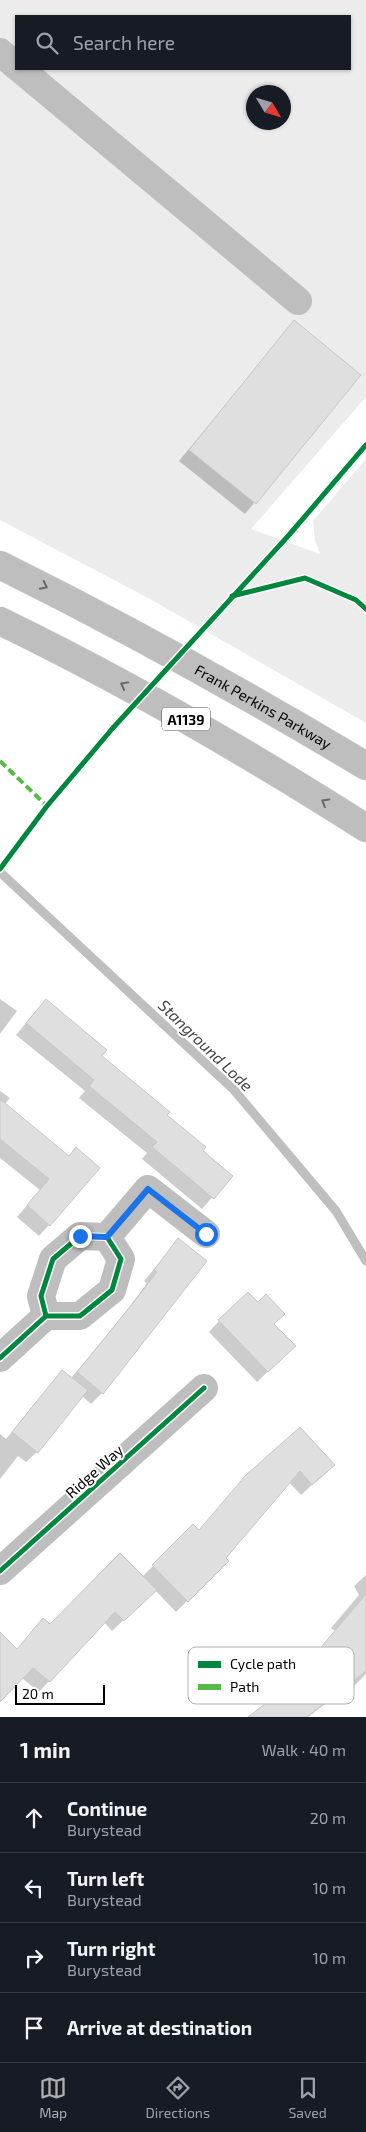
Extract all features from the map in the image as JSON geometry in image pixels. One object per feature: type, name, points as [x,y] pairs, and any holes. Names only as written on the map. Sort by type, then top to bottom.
[{"type":"main road","points":[[0,52],[15,65]]},
{"type":"main road","points":[[21,70],[298,300]]},
{"type":"main road","name":"Frank Perkins Parkway","points":[[0,564],[82,605],[240,690],[366,766]]},
{"type":"main road","name":"A1139","points":[[0,621],[57,649],[219,737],[366,828]]},
{"type":"main road","points":[[107,1237],[148,1189],[206,1234]]},
{"type":"main road","points":[[46,1316],[41,1296],[53,1259],[80,1236],[107,1237]]},
{"type":"main road","points":[[0,1358],[46,1316],[80,1316],[112,1290],[121,1259],[107,1237]]},
{"type":"main road","name":"Ridge Way","points":[[0,1571],[204,1388]]},
{"type":"shaded area","points":[[0,0],[366,0],[366,397],[251,529],[320,554],[315,540],[313,521],[366,459],[366,723],[150,599],[0,520]]},
{"type":"building","points":[[294,320],[361,375],[256,504],[189,450]]},
{"type":"building","points":[[46,999],[107,1050],[102,1056],[170,1112],[167,1115],[206,1147],[203,1151],[233,1176],[214,1199],[152,1147],[157,1142],[89,1086],[94,1080],[26,1023]]},
{"type":"building","points":[[0,1099],[69,1156],[76,1147],[100,1168],[50,1226],[27,1205],[49,1179],[0,1139]]},
{"type":"building","points":[[178,1238],[207,1261],[103,1394],[77,1372],[157,1272],[154,1270]]},
{"type":"building","points":[[248,1292],[258,1302],[266,1294],[285,1314],[274,1324],[296,1346],[268,1372],[218,1320]]},
{"type":"building","points":[[62,1370],[88,1390],[38,1453],[12,1432]]},
{"type":"building","points":[[300,1427],[335,1465],[312,1485],[300,1471],[226,1558],[229,1561],[188,1602],[152,1565],[193,1524],[199,1530],[246,1475]]},
{"type":"building","points":[[120,1553],[157,1590],[124,1621],[115,1612],[50,1682],[33,1668],[0,1702],[0,1632],[17,1649],[43,1618],[50,1624]]},
{"type":"building","points":[[366,1594],[366,1671],[354,1680],[354,1647],[321,1647]]},
{"type":"building","points":[[265,1704],[324,1704],[307,1717],[248,1717]]},
{"type":"waterway","name":"Stanground Lode","points":[[0,872],[234,1090],[336,1211],[366,1261]]},
{"type":"marked path","points":[[0,761],[47,806]]},
{"type":"cycle path","points":[[0,869],[47,806],[112,729],[289,535],[366,445]]},
{"type":"cycle path","points":[[232,596],[305,578],[356,600],[366,609]]},
{"type":"cycle path","points":[[0,1358],[46,1316],[80,1316],[112,1290],[121,1259],[107,1237],[80,1236],[53,1259],[41,1296],[46,1316]]},
{"type":"cycle path","points":[[0,1571],[204,1388]]},
{"type":"route","points":[[80,1236],[107,1237],[148,1189],[206,1234]]}]
